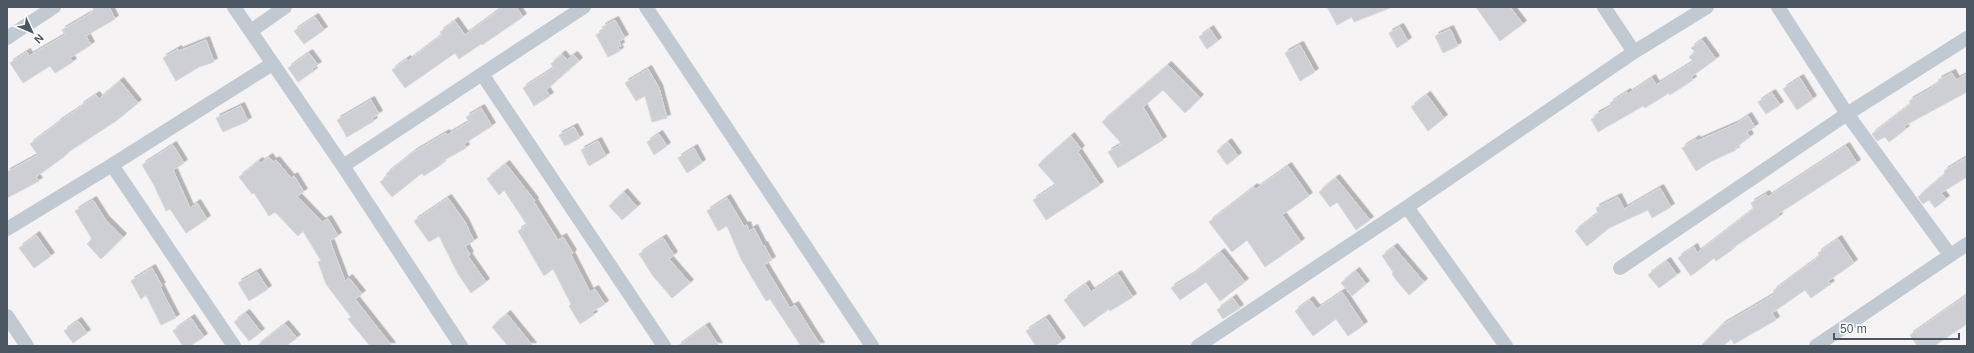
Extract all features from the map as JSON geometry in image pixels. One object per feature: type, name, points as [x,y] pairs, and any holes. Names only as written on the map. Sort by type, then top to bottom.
[{"type":"street","points":[[7,38],[54,7]]},
{"type":"street","points":[[234,7],[343,166],[462,346]]},
{"type":"street","points":[[251,31],[285,7]]},
{"type":"street","points":[[343,166],[584,7]]},
{"type":"street","points":[[646,7],[872,346]]},
{"type":"street","points":[[1604,7],[1634,52]]},
{"type":"street","points":[[1198,346],[1407,207],[1634,52],[1707,7]]},
{"type":"street","points":[[1778,7],[1847,114],[1950,255]]},
{"type":"street","points":[[1620,268],[1847,114],[1967,38]]},
{"type":"street","points":[[7,229],[272,64]]},
{"type":"street","points":[[482,74],[664,346]]},
{"type":"street","points":[[112,165],[234,346]]},
{"type":"street","points":[[1407,207],[1506,346]]},
{"type":"street","points":[[1816,346],[1967,244]]},
{"type":"street","points":[[7,316],[28,346]]},
{"type":"building","points":[[98,7],[109,7],[115,19],[86,36],[91,45],[70,58],[73,62],[55,73],[50,66],[23,83],[10,63],[27,52],[29,56],[65,35],[62,30],[91,13],[90,12]]},
{"type":"building","points":[[503,7],[516,7],[523,17],[459,59],[455,53],[405,88],[392,70],[407,59],[408,61],[442,35],[440,32],[455,21],[465,35]]},
{"type":"building","points":[[1327,7],[1390,8],[1354,22],[1352,17],[1337,25]]},
{"type":"building","points":[[1476,7],[1510,7],[1523,24],[1500,41]]},
{"type":"building","points":[[315,17],[324,30],[304,44],[294,31]]},
{"type":"building","points":[[615,20],[625,38],[619,41],[621,46],[618,47],[620,51],[608,57],[596,35],[604,30],[602,27]]},
{"type":"building","points":[[1400,27],[1408,41],[1397,48],[1389,33]]},
{"type":"building","points":[[1210,29],[1218,41],[1207,49],[1199,37]]},
{"type":"building","points":[[1450,29],[1458,46],[1443,53],[1435,36]]},
{"type":"building","points":[[206,40],[214,62],[199,67],[176,81],[163,58],[178,49],[179,51]]},
{"type":"building","points":[[1702,40],[1716,59],[1691,77],[1693,80],[1670,95],[1669,93],[1645,108],[1643,106],[1598,132],[1591,119],[1596,117],[1595,115],[1612,106],[1610,103],[1627,92],[1628,94],[1652,78],[1656,85],[1693,62],[1689,57],[1695,52],[1691,48]]},
{"type":"building","points":[[1300,45],[1315,72],[1300,81],[1285,53]]},
{"type":"building","points":[[309,53],[318,65],[312,69],[314,71],[298,82],[288,68]]},
{"type":"building","points":[[562,54],[567,60],[574,55],[579,61],[546,90],[550,96],[534,106],[523,88],[554,68],[551,64]]},
{"type":"building","points":[[1168,65],[1200,98],[1185,113],[1163,90],[1143,107],[1163,140],[1118,168],[1108,152],[1122,144],[1102,122]]},
{"type":"building","points":[[648,69],[659,88],[667,118],[652,122],[645,96],[636,101],[625,83]]},
{"type":"building","points":[[1952,73],[1956,80],[1967,74],[1967,92],[1904,126],[1906,129],[1889,142],[1885,137],[1877,141],[1872,134],[1911,104],[1909,101],[1940,82],[1938,80]]},
{"type":"building","points":[[1800,78],[1813,99],[1797,110],[1783,89]]},
{"type":"building","points":[[120,81],[138,103],[116,121],[64,155],[65,156],[36,177],[39,181],[7,198],[7,172],[38,155],[30,144],[96,95],[99,99]]},
{"type":"building","points":[[1772,93],[1780,105],[1766,114],[1758,102]]},
{"type":"building","points":[[1427,95],[1444,118],[1428,131],[1411,107]]},
{"type":"building","points":[[371,100],[379,114],[372,118],[374,121],[347,137],[337,120]]},
{"type":"building","points":[[241,106],[248,121],[223,132],[216,118]]},
{"type":"building","points":[[481,108],[492,126],[464,144],[466,148],[441,162],[442,164],[424,176],[422,173],[392,197],[380,182],[388,176],[386,174],[414,152],[446,133],[447,135],[469,122],[466,117]]},
{"type":"building","points":[[1748,116],[1755,127],[1747,132],[1750,137],[1735,148],[1736,150],[1712,161],[1696,171],[1682,148],[1696,139],[1697,141],[1736,124]]},
{"type":"building","points":[[574,127],[580,138],[565,146],[559,135]]},
{"type":"building","points":[[659,134],[667,146],[654,155],[647,142]]},
{"type":"building","points":[[1071,136],[1081,149],[1078,152],[1100,185],[1046,220],[1033,200],[1056,185],[1038,165]]},
{"type":"building","points":[[598,141],[606,156],[589,166],[581,150]]},
{"type":"building","points":[[1228,142],[1238,156],[1227,165],[1217,151]]},
{"type":"building","points":[[173,145],[184,163],[173,170],[190,208],[197,203],[207,219],[186,233],[170,209],[166,211],[154,185],[142,165]]},
{"type":"building","points":[[1846,146],[1857,163],[1778,214],[1779,217],[1731,249],[1732,250],[1716,261],[1714,258],[1691,276],[1678,258],[1694,247],[1697,253],[1754,209],[1751,203],[1766,194],[1768,197]]},
{"type":"building","points":[[694,148],[702,163],[687,173],[678,158]]},
{"type":"building","points":[[269,157],[273,162],[276,160],[291,178],[294,176],[304,192],[297,196],[322,222],[328,219],[338,236],[330,241],[345,281],[349,278],[362,294],[355,299],[392,346],[370,346],[348,319],[351,317],[326,284],[318,262],[321,261],[303,231],[298,236],[275,212],[269,216],[254,193],[252,194],[239,177],[259,161],[261,163]]},
{"type":"building","points":[[1967,157],[1967,177],[1941,193],[1946,199],[1935,208],[1929,200],[1923,204],[1918,197],[1945,174],[1944,171]]},
{"type":"building","points":[[506,164],[535,201],[534,202],[558,240],[563,237],[573,253],[571,255],[590,292],[595,289],[605,304],[592,312],[594,315],[580,324],[569,306],[571,304],[553,269],[544,276],[518,231],[527,225],[504,190],[499,195],[487,179]]},
{"type":"building","points":[[1288,166],[1309,196],[1282,215],[1301,242],[1265,267],[1247,240],[1232,252],[1209,222],[1254,187],[1256,189]]},
{"type":"building","points":[[1336,178],[1370,220],[1356,230],[1337,202],[1330,207],[1319,192]]},
{"type":"building","points":[[1660,188],[1671,207],[1652,218],[1648,210],[1609,228],[1587,246],[1575,231],[1598,213],[1596,208],[1618,197],[1624,209]]},
{"type":"building","points":[[624,192],[637,207],[622,220],[609,206]]},
{"type":"building","points":[[448,198],[465,222],[474,241],[465,246],[470,255],[468,256],[486,282],[471,293],[458,274],[439,236],[429,242],[414,221]]},
{"type":"building","points":[[727,198],[744,226],[747,225],[749,231],[754,228],[772,260],[764,265],[790,308],[795,305],[821,346],[801,346],[770,299],[766,301],[741,259],[727,226],[718,231],[707,211]]},
{"type":"building","points":[[93,200],[105,219],[123,237],[101,259],[87,244],[92,239],[75,211]]},
{"type":"building","points":[[36,235],[51,256],[34,268],[19,248]]},
{"type":"building","points":[[663,238],[674,255],[669,259],[690,283],[672,298],[653,276],[639,254]]},
{"type":"building","points":[[1838,239],[1854,263],[1828,281],[1831,284],[1811,298],[1805,290],[1772,313],[1776,320],[1734,344],[1731,339],[1723,346],[1701,346],[1722,325],[1775,294],[1773,291],[1820,256],[1818,253]]},
{"type":"building","points":[[1394,247],[1424,282],[1409,295],[1392,274],[1393,272],[1382,256]]},
{"type":"building","points":[[1221,252],[1245,282],[1220,301],[1206,282],[1180,300],[1171,288],[1192,275]]},
{"type":"building","points":[[1667,261],[1677,275],[1659,288],[1648,275]]},
{"type":"building","points":[[152,268],[162,286],[160,287],[176,318],[161,325],[146,295],[141,299],[131,281]]},
{"type":"building","points":[[1356,271],[1366,284],[1352,296],[1341,283]]},
{"type":"building","points":[[257,272],[268,289],[249,301],[238,283]]},
{"type":"building","points":[[1118,274],[1133,297],[1110,311],[1109,309],[1084,327],[1064,300],[1086,284],[1091,292]]},
{"type":"building","points":[[1342,292],[1364,325],[1348,336],[1336,319],[1313,336],[1295,311],[1310,300],[1317,309]]},
{"type":"building","points":[[1967,295],[1967,324],[1934,346],[1917,346],[1910,335]]},
{"type":"building","points":[[1233,298],[1240,308],[1223,319],[1217,310]]},
{"type":"building","points":[[246,313],[261,332],[249,341],[234,322]]},
{"type":"building","points":[[507,314],[533,346],[508,346],[492,327]]},
{"type":"building","points":[[191,318],[204,337],[190,346],[183,346],[173,331]]},
{"type":"building","points":[[1046,318],[1062,341],[1055,346],[1036,346],[1026,331]]},
{"type":"building","points":[[78,321],[87,333],[73,343],[64,331]]},
{"type":"building","points":[[285,324],[297,338],[286,346],[257,346]]},
{"type":"building","points":[[706,326],[719,346],[678,346]]}]
